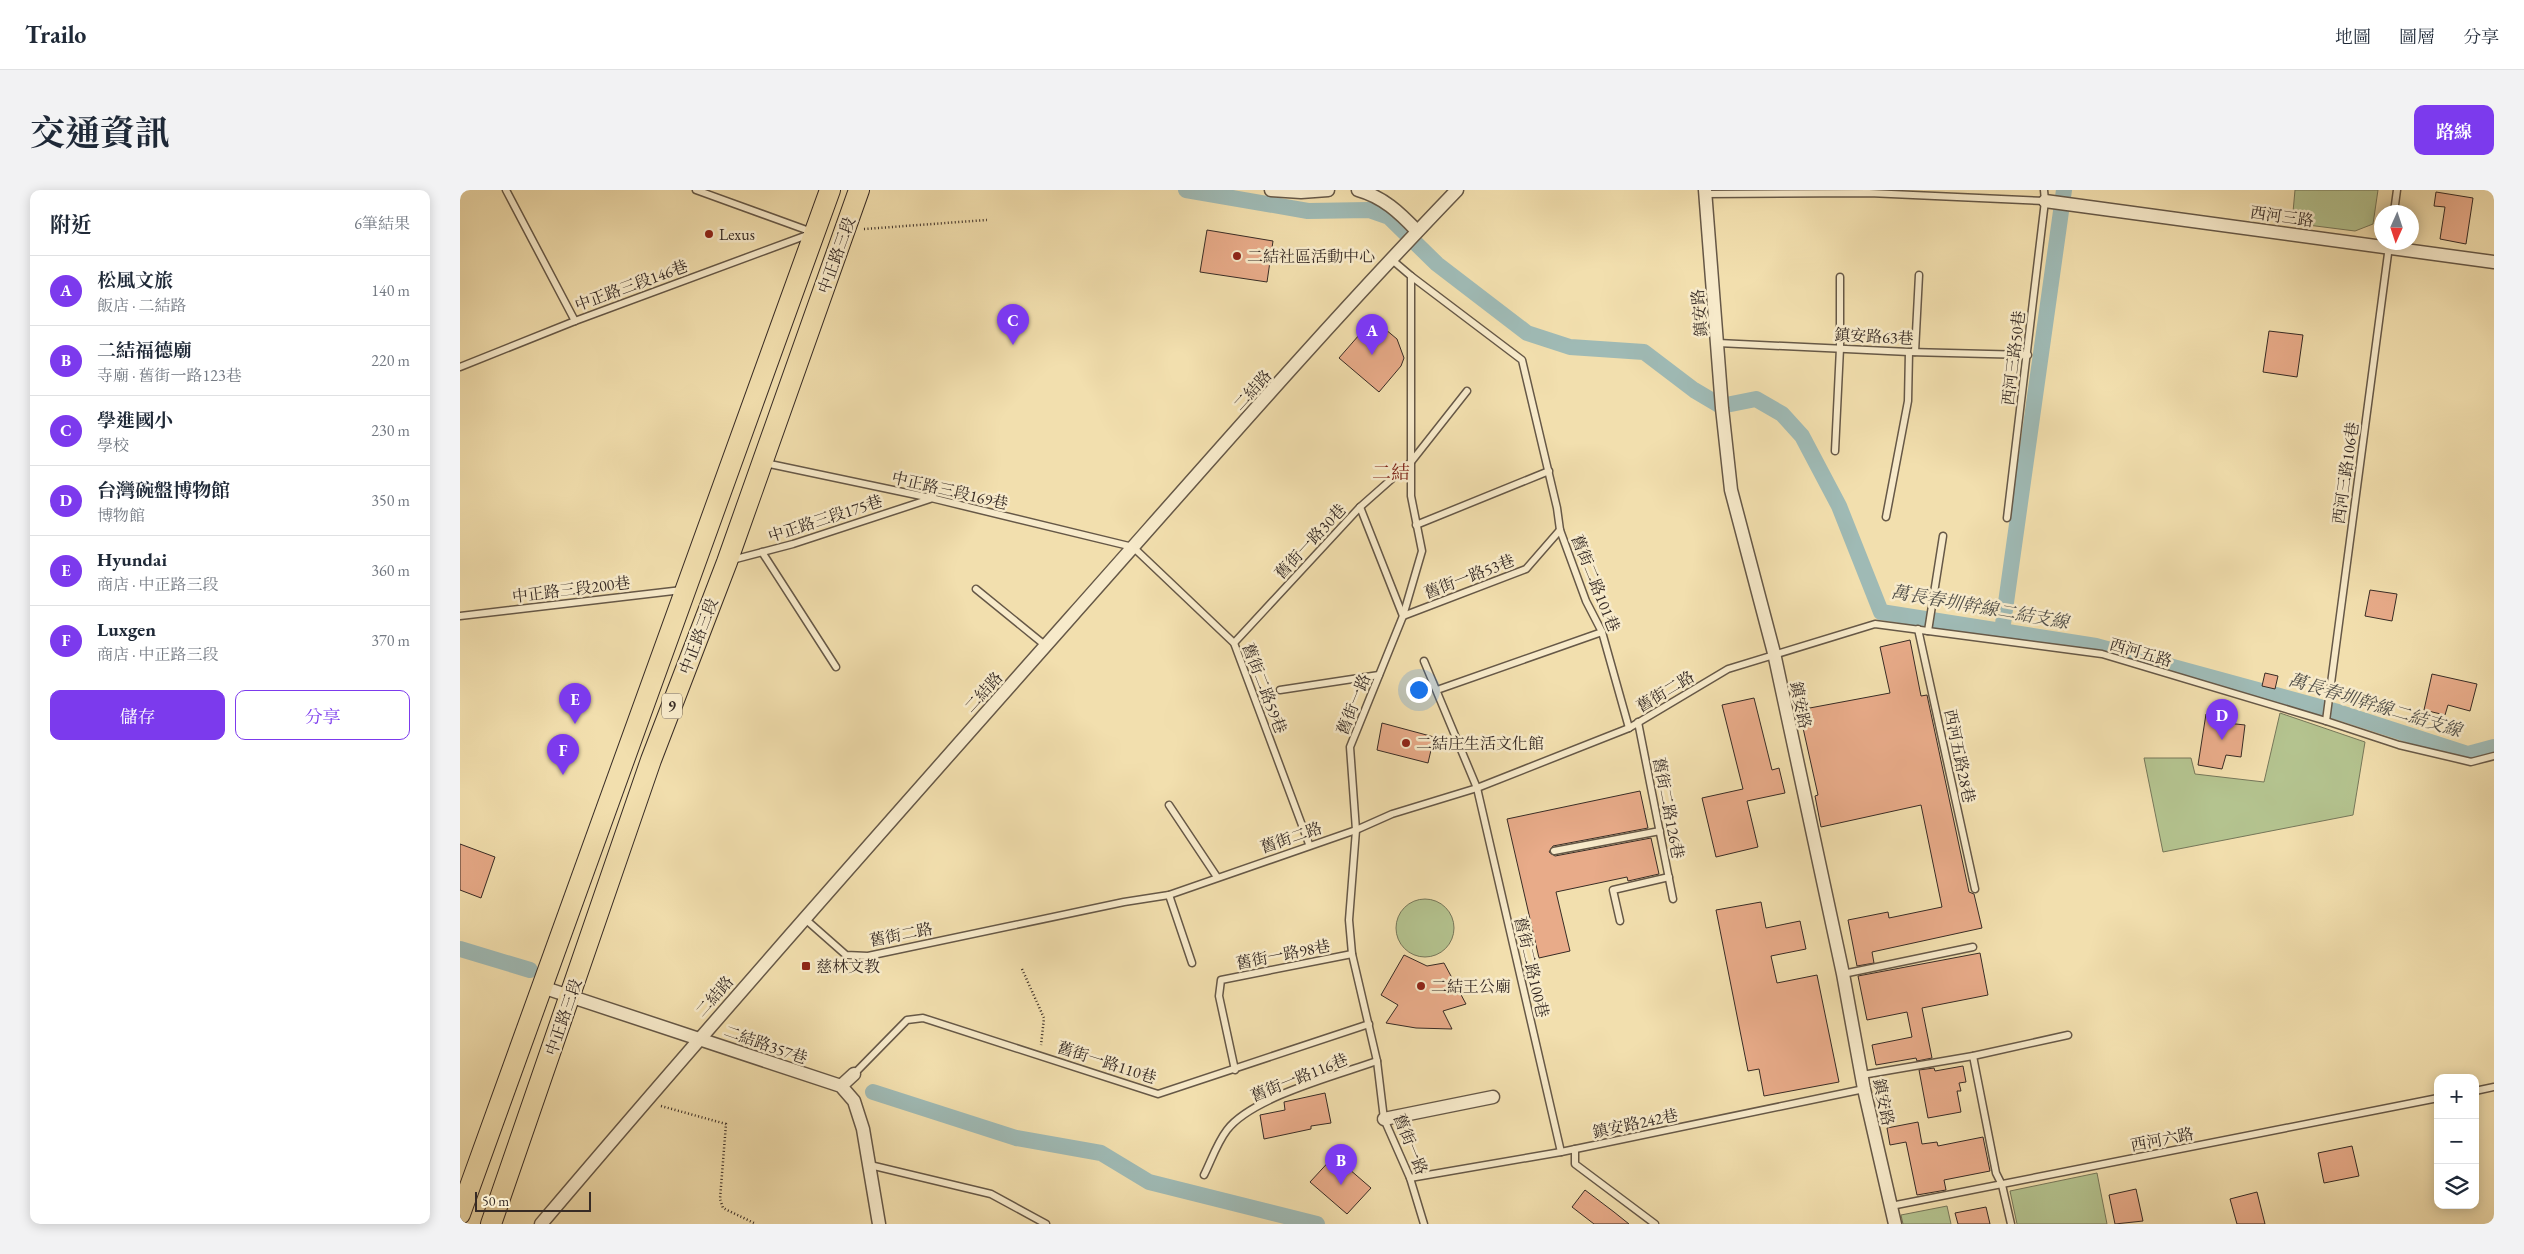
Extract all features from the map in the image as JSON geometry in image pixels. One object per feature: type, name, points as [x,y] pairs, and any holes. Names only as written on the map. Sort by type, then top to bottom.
[{"type":"main road","name":"中正路三段","points":[[460,1214],[830,190]]},
{"type":"main road","name":"中正路三段","points":[[491,1224],[571,997],[651,760],[727,562],[859,190]]},
{"type":"main road","points":[[761,380],[788,389]]},
{"type":"street","points":[[1270,190],[1301,192],[1328,190]]},
{"type":"street","points":[[1358,190],[1375,195],[1396,210],[1415,234]]},
{"type":"street","name":"二結路","points":[[541,1224],[698,1038],[804,918],[1391,259],[1457,190]]},
{"type":"street","name":"鎮安路","points":[[1706,192],[1722,408],[1731,490],[1774,653],[1842,974],[1864,1089],[1894,1224]]},
{"type":"street","name":"西河三路","points":[[2044,196],[2374,243]]},
{"type":"street","name":"西河三路","points":[[2419,250],[2494,262]]},
{"type":"street","name":"二結路357巷","points":[[542,987],[841,1086]]},
{"type":"street","points":[[854,1074],[841,1086],[854,1101],[870,1165],[879,1224]]},
{"type":"street","points":[[1384,1119],[1493,1097]]},
{"type":"lane","points":[[506,190],[575,321]]},
{"type":"lane","points":[[696,190],[814,232]]},
{"type":"lane","points":[[2395,205],[2397,190]]},
{"type":"lane","name":"西河三路","points":[[1706,192],[1868,192],[2044,196]]},
{"type":"lane","name":"西河三路50巷","points":[[2007,518],[2028,355],[2044,196]]},
{"type":"lane","name":"中正路三段146巷","points":[[460,367],[575,321],[814,232]]},
{"type":"lane","name":"西河三路106巷","points":[[2327,718],[2388,250]]},
{"type":"lane","points":[[1391,259],[1411,276]]},
{"type":"lane","points":[[1886,517],[1908,401],[1919,275]]},
{"type":"lane","name":"舊街二路101巷","points":[[1411,276],[1522,360],[1549,471],[1560,530],[1586,602],[1602,632],[1629,728]]},
{"type":"lane","name":"舊街一路","points":[[1411,276],[1411,496],[1422,551],[1403,616],[1350,747],[1356,830],[1349,920],[1352,954],[1377,1060],[1384,1119],[1410,1178],[1424,1224]]},
{"type":"lane","points":[[1835,451],[1840,348],[1840,277]]},
{"type":"lane","name":"鎮安路63巷","points":[[1718,343],[2028,355]]},
{"type":"lane","name":"舊街一路30巷","points":[[1234,643],[1360,507],[1411,462],[1467,391]]},
{"type":"lane","name":"中正路三段169巷","points":[[761,462],[931,498],[1133,547]]},
{"type":"lane","points":[[1416,525],[1549,471]]},
{"type":"lane","name":"中正路三段175巷","points":[[727,562],[931,498]]},
{"type":"lane","points":[[1360,507],[1403,616]]},
{"type":"lane","name":"舊街一路53巷","points":[[1403,616],[1526,569],[1560,530]]},
{"type":"lane","points":[[1928,631],[1943,536]]},
{"type":"lane","name":"舊街二路59巷","points":[[1133,547],[1234,643],[1309,844]]},
{"type":"lane","points":[[762,552],[836,667]]},
{"type":"lane","name":"中正路三段200巷","points":[[460,616],[686,589]]},
{"type":"lane","points":[[976,589],[1046,646]]},
{"type":"lane","name":"西河五路","points":[[1774,653],[1875,624],[2102,654],[2327,718],[2399,745],[2471,762],[2494,756]]},
{"type":"lane","name":"西河五路28巷","points":[[1918,629],[1975,889]]},
{"type":"lane","points":[[1437,690],[1602,632]]},
{"type":"lane","name":"舊街二路","points":[[804,918],[846,955],[868,956],[1124,902],[1169,895],[1309,844],[1356,830],[1392,814],[1477,788],[1629,728],[1728,669],[1774,653]]},
{"type":"lane","name":"舊街二路100巷","points":[[1424,661],[1477,788],[1561,1152]]},
{"type":"lane","points":[[1280,690],[1379,674]]},
{"type":"lane","name":"舊街二路126巷","points":[[1638,722],[1673,899]]},
{"type":"lane","points":[[1169,805],[1217,877]]},
{"type":"lane","points":[[1554,851],[1660,831]]},
{"type":"lane","points":[[1620,921],[1613,890],[1669,877]]},
{"type":"lane","points":[[1169,895],[1192,963]]},
{"type":"lane","points":[[1842,974],[1973,947]]},
{"type":"lane","name":"舊街一路98巷","points":[[1235,1070],[1219,996],[1221,980],[1352,954]]},
{"type":"lane","name":"舊街一路110巷","points":[[854,1074],[907,1020],[922,1018],[1158,1094],[1369,1024]]},
{"type":"lane","points":[[1862,1074],[1973,1056],[2068,1035]]},
{"type":"lane","points":[[1973,1056],[1996,1173],[2002,1185],[2011,1224]]},
{"type":"lane","name":"舊街一路116巷","points":[[1204,1175],[1227,1130],[1249,1112],[1286,1093],[1377,1060]]},
{"type":"lane","points":[[2479,1090],[2494,1087]]},
{"type":"lane","name":"鎮安路242巷","points":[[1410,1178],[1561,1152],[1864,1089]]},
{"type":"lane","name":"西河六路","points":[[1891,1206],[2434,1099]]},
{"type":"lane","points":[[1575,1149],[1575,1164],[1655,1224]]},
{"type":"lane","points":[[870,1165],[991,1194],[1046,1224]]},
{"type":"path","points":[[845,231],[988,220]]},
{"type":"path","points":[[1022,969],[1044,1018],[1039,1056]]},
{"type":"path","points":[[645,1101],[726,1124],[720,1199],[723,1208],[756,1224]]},
{"type":"green space","points":[[2295,190],[2378,190],[2376,205],[2374,205],[2373,224],[2355,231],[2292,223]]},
{"type":"green space","points":[[2280,713],[2365,742],[2353,815],[2163,852],[2144,758],[2191,758],[2195,774],[2264,782]]},
{"type":"green space","points":[[1425,899],[1436,901],[1446,907],[1452,917],[1454,928],[1452,939],[1446,949],[1436,955],[1425,957],[1414,955],[1404,949],[1398,939],[1396,928],[1398,917],[1404,907],[1414,901]]},
{"type":"green space","points":[[2097,1173],[2107,1224],[2017,1224],[2010,1191]]},
{"type":"green space","points":[[1947,1206],[1951,1224],[1903,1224],[1901,1215]]},
{"type":"building","points":[[2436,192],[2473,198],[2466,244],[2440,239],[2445,207],[2434,206]]},
{"type":"building","name":"二結社區活動中心","points":[[1207,230],[1273,241],[1267,282],[1200,272]]},
{"type":"building","points":[[1373,319],[1397,339],[1404,358],[1401,366],[1379,392],[1339,358]]},
{"type":"building","points":[[2269,331],[2303,335],[2297,377],[2263,372]]},
{"type":"building","points":[[2370,590],[2397,594],[2392,621],[2365,616]]},
{"type":"building","points":[[1910,640],[1921,696],[1927,695],[1969,892],[1974,894],[1982,928],[1872,952],[1874,963],[1857,966],[1848,920],[1888,912],[1889,918],[1942,907],[1921,805],[1821,827],[1815,796],[1818,795],[1799,710],[1890,693],[1880,647]]},
{"type":"building","points":[[2265,673],[2278,676],[2275,689],[2262,686]]},
{"type":"building","points":[[2432,674],[2477,684],[2470,711],[2448,705],[2445,715],[2424,710]]},
{"type":"building","points":[[1754,698],[1772,770],[1779,768],[1785,793],[1747,801],[1758,847],[1716,857],[1702,798],[1743,789],[1722,705]]},
{"type":"building","points":[[2206,714],[2228,716],[2227,723],[2245,725],[2241,757],[2226,755],[2222,769],[2198,765]]},
{"type":"building","name":"二結庄生活文化館","points":[[1382,723],[1434,737],[1428,763],[1377,750]]},
{"type":"building","points":[[1640,791],[1648,828],[1553,846],[1549,852],[1555,856],[1651,838],[1659,874],[1628,881],[1627,877],[1556,892],[1570,951],[1539,958],[1507,819]]},
{"type":"building","points":[[460,844],[495,857],[481,898],[460,890]]},
{"type":"building","points":[[1761,902],[1766,928],[1800,921],[1806,949],[1771,956],[1777,983],[1817,975],[1839,1082],[1764,1096],[1759,1069],[1748,1071],[1716,910]]},
{"type":"building","points":[[1980,953],[1988,995],[1922,1008],[1932,1058],[1917,1061],[1916,1058],[1876,1065],[1872,1045],[1912,1037],[1907,1012],[1867,1020],[1858,976]]},
{"type":"building","name":"二結王公廟","points":[[1404,955],[1427,966],[1444,963],[1466,1004],[1443,1011],[1452,1029],[1416,1028],[1386,1023],[1398,1005],[1381,995]]},
{"type":"building","points":[[1963,1066],[1966,1082],[1959,1083],[1961,1091],[1957,1091],[1961,1112],[1928,1118],[1919,1070],[1934,1068],[1935,1071]]},
{"type":"building","points":[[1325,1093],[1331,1123],[1311,1126],[1311,1129],[1264,1139],[1260,1115],[1285,1110],[1284,1102]]},
{"type":"building","points":[[1918,1122],[1922,1144],[1937,1142],[1938,1146],[1983,1137],[1990,1171],[1944,1180],[1946,1190],[1917,1195],[1906,1142],[1890,1145],[1887,1128]]},
{"type":"building","points":[[2352,1146],[2359,1176],[2324,1183],[2318,1153]]},
{"type":"building","points":[[1334,1156],[1371,1188],[1347,1214],[1310,1182]]},
{"type":"building","points":[[2136,1189],[2143,1221],[2115,1224],[2109,1195]]},
{"type":"building","points":[[1585,1190],[1629,1224],[1594,1224],[1572,1207]]},
{"type":"building","points":[[2257,1192],[2265,1224],[2237,1224],[2230,1199]]},
{"type":"building","points":[[1986,1207],[1990,1224],[1958,1224],[1955,1213]]},
{"type":"waterway","name":"萬長春圳幹線二結支線","points":[[1186,190],[1308,211],[1369,210],[1389,217],[1437,264],[1527,333],[1570,347],[1644,352],[1694,390],[1721,406],[1756,399],[1782,414],[1802,436],[1839,506],[1881,612],[2096,646],[2338,712],[2468,754],[2494,747]]},
{"type":"waterway","points":[[2002,631],[2064,190]]},
{"type":"waterway","points":[[460,949],[530,970]]},
{"type":"waterway","points":[[873,1092],[1016,1138],[1101,1153],[1149,1182],[1317,1224]]},
{"type":"place","name":"Lexus","points":[[709,234]]},
{"type":"place","name":"二結社區活動中心","points":[[1237,256]]},
{"type":"place","name":"學進國小","points":[[1013,345]]},
{"type":"place","name":"松風文旅","points":[[1372,355]]},
{"type":"place","name":"Hyundai","points":[[575,724]]},
{"type":"place","name":"台灣碗盤博物館","points":[[2222,740]]},
{"type":"place","name":"二結庄生活文化館","points":[[1406,743]]},
{"type":"place","name":"Luxgen","points":[[563,775]]},
{"type":"place","name":"慈林文教","points":[[806,966]]},
{"type":"place","name":"二結王公廟","points":[[1421,986]]},
{"type":"place","name":"二結福德廟","points":[[1341,1185]]},
{"type":"district","name":"二結","points":[[1391,472]]}]
